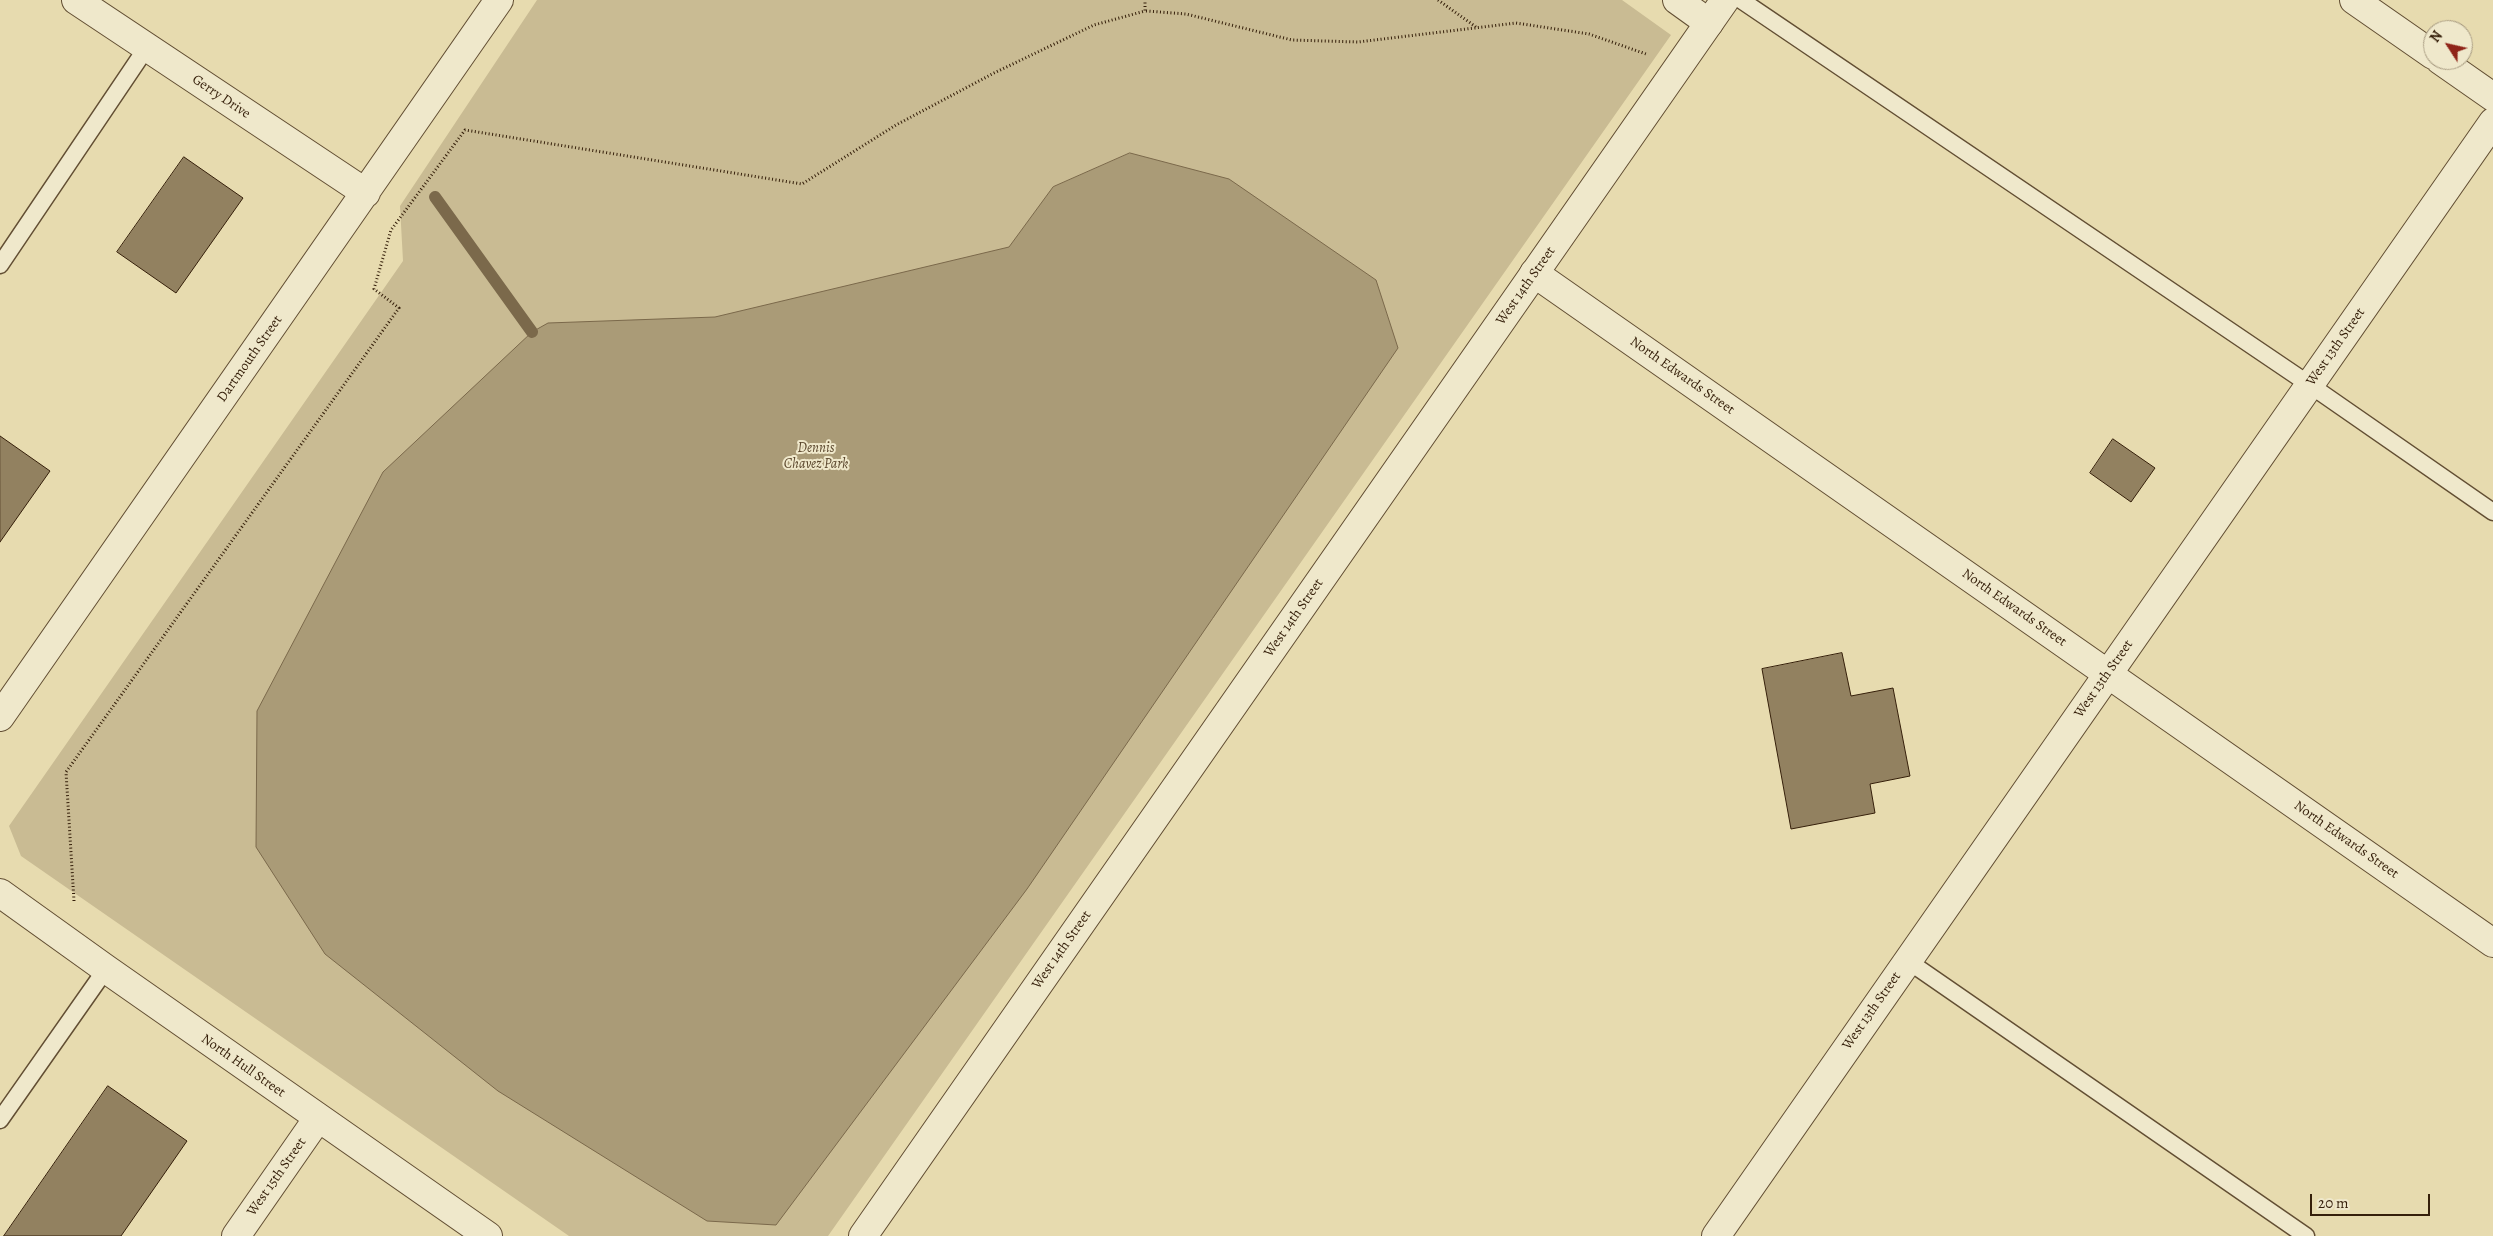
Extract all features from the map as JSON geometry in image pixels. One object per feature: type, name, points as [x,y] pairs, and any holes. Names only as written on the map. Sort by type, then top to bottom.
[{"type":"street","name":"Gerry Drive","points":[[76,0],[366,193]]},
{"type":"street","name":"Dartmouth Street","points":[[0,717],[499,0]]},
{"type":"street","points":[[1677,0],[1709,23]]},
{"type":"street","name":"West 14th Street","points":[[863,1236],[1725,0]]},
{"type":"street","points":[[2354,0],[2423,48]]},
{"type":"street","points":[[2454,70],[2493,97]]},
{"type":"street","name":"West 13th Street","points":[[1716,1236],[2493,122]]},
{"type":"street","name":"North Edwards Street","points":[[1534,274],[2493,943]]},
{"type":"street","name":"North Hull Street","points":[[0,893],[488,1236]]},
{"type":"street","name":"West 15th Street","points":[[236,1236],[318,1118]]},
{"type":"lane","points":[[1741,0],[2310,385],[2493,512]]},
{"type":"lane","points":[[0,265],[147,48]]},
{"type":"lane","points":[[1908,960],[2306,1236]]},
{"type":"lane","points":[[0,1120],[106,969]]},
{"type":"path","points":[[1145,0],[1146,10]]},
{"type":"path","points":[[1438,0],[1477,28]]},
{"type":"path","points":[[74,902],[66,772],[399,308],[374,289],[391,230],[465,130],[802,184],[896,125],[994,73],[1094,25],[1146,10],[1186,14],[1292,40],[1358,42],[1516,23],[1589,34],[1654,57]]},
{"type":"green space","name":"Dennis Chavez Park","points":[[537,0],[1622,0],[1671,35],[828,1236],[569,1236],[21,856],[9,826],[403,261],[400,206]]},
{"type":"shaded area","points":[[1130,153],[1229,179],[1376,280],[1398,348],[1027,889],[776,1225],[707,1221],[498,1091],[325,954],[256,847],[257,711],[383,472],[532,332],[548,323],[715,317],[1009,247],[1053,187]]},
{"type":"building","points":[[184,157],[243,198],[176,293],[117,252]]},
{"type":"building","points":[[0,436],[50,471],[0,542]]},
{"type":"building","points":[[2113,439],[2155,468],[2131,502],[2090,473]]},
{"type":"building","points":[[1842,653],[1851,696],[1893,688],[1910,776],[1870,784],[1875,813],[1791,829],[1762,669]]},
{"type":"building","points":[[108,1086],[187,1141],[121,1236],[4,1236]]},
{"type":"waterway","points":[[435,197],[532,332]]}]
